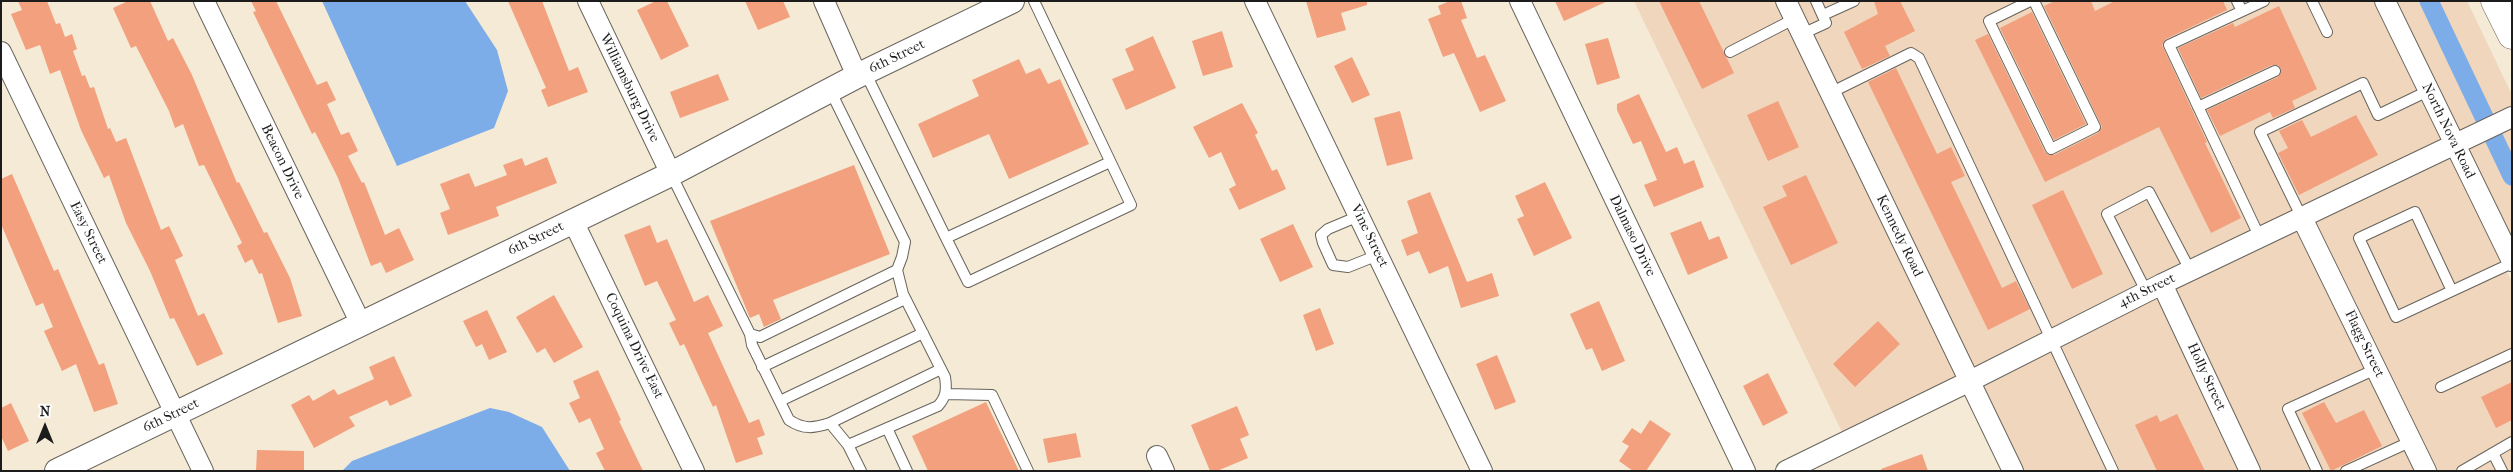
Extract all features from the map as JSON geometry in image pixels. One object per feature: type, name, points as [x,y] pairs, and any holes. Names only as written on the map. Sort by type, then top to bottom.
[{"type":"main road","points":[[2496,1],[2512,35]]},
{"type":"street","name":"Beacon Drive","points":[[204,1],[361,324]]},
{"type":"street","name":"Williamsburg Drive","points":[[588,1],[671,174]]},
{"type":"street","points":[[824,1],[861,74]]},
{"type":"street","name":"6th Street","points":[[57,471],[671,174],[861,74],[1012,1]]},
{"type":"street","name":"Vine Street","points":[[1255,1],[1482,471]]},
{"type":"street","name":"Dalmaso Drive","points":[[1520,1],[1745,471]]},
{"type":"street","name":"North Nova Road","points":[[2386,1],[2512,262]]},
{"type":"street","name":"Kennedy Road","points":[[1794,18],[2013,471]]},
{"type":"street","name":"Easy Street","points":[[1,52],[203,471]]},
{"type":"street","name":"4th Street","points":[[1786,471],[1970,382],[2190,270],[2512,117]]},
{"type":"street","name":"Flagg Street","points":[[2302,218],[2426,471]]},
{"type":"street","name":"Coquina Drive East","points":[[573,221],[694,471]]},
{"type":"street","name":"Holly Street","points":[[2154,288],[2250,471]]},
{"type":"lane","points":[[861,74],[968,282],[1131,205],[1034,1]]},
{"type":"lane","points":[[1730,52],[1794,18],[1826,23],[1816,1]]},
{"type":"lane","points":[[1823,16],[1854,1]]},
{"type":"lane","points":[[2032,1],[2095,127],[2051,148],[1989,21],[2032,1]]},
{"type":"lane","points":[[2237,1],[2242,11]]},
{"type":"lane","points":[[2260,238],[2170,45],[2264,1]]},
{"type":"lane","points":[[2312,1],[2327,32]]},
{"type":"lane","points":[[1830,93],[1911,53],[1919,58],[2113,471]]},
{"type":"lane","points":[[2198,107],[2275,71]]},
{"type":"lane","points":[[2302,218],[2260,132],[2362,83],[2378,115],[2428,91]]},
{"type":"lane","points":[[750,334],[760,338],[896,270],[902,257],[905,242],[830,90]]},
{"type":"lane","points":[[946,238],[1110,162]]},
{"type":"lane","points":[[671,174],[750,334],[752,345],[762,366],[789,420],[797,426],[810,429],[830,423],[941,369]]},
{"type":"lane","points":[[2154,288],[2106,214],[2150,192],[2190,270]]},
{"type":"lane","points":[[2452,291],[2415,212],[2359,238],[2396,317],[2452,291],[2512,262]]},
{"type":"lane","points":[[1359,216],[1328,229],[1321,235],[1323,244],[1333,264],[1348,268],[1378,255]]},
{"type":"lane","points":[[848,445],[938,406],[945,399],[947,388],[941,369],[905,298],[896,270]]},
{"type":"lane","points":[[762,366],[905,298]]},
{"type":"lane","points":[[780,401],[923,333]]},
{"type":"lane","points":[[2441,387],[2512,354]]},
{"type":"lane","points":[[2317,471],[2288,409],[2376,369]]},
{"type":"lane","points":[[946,394],[992,395],[1028,471]]},
{"type":"lane","points":[[830,423],[848,445],[860,471]]},
{"type":"lane","points":[[887,428],[907,471]]},
{"type":"lane","points":[[2346,471],[2412,441]]},
{"type":"lane","points":[[2462,471],[2512,442]]},
{"type":"lane","points":[[2492,453],[2502,471]]},
{"type":"shaded area","points":[[1634,1],[1775,1],[1957,376],[1842,432]]},
{"type":"shaded area","points":[[1796,1],[2375,1],[2442,140],[2165,270],[1973,368]]},
{"type":"shaded area","points":[[2396,1],[2467,1],[2512,95],[2512,106],[2458,132]]},
{"type":"shaded area","points":[[2512,128],[2512,240],[2467,150]]},
{"type":"shaded area","points":[[2451,158],[2512,282],[2512,471],[2437,471],[2315,223]]},
{"type":"shaded area","points":[[2298,231],[2416,471],[2260,471],[2175,289]]},
{"type":"shaded area","points":[[2158,297],[2240,471],[2024,471],[1982,386]]},
{"type":"water","points":[[322,1],[465,1],[497,50],[508,91],[494,128],[397,166]]},
{"type":"water","points":[[490,408],[509,412],[542,427],[570,471],[342,471],[352,461]]},
{"type":"building","points":[[18,1],[47,1],[56,24],[60,23],[65,37],[72,34],[77,49],[73,51],[82,76],[85,75],[90,88],[94,87],[108,129],[110,128],[116,142],[126,138],[161,230],[169,226],[183,256],[175,260],[198,316],[204,313],[223,354],[197,366],[174,318],[170,319],[150,271],[126,223],[109,175],[104,178],[81,130],[60,70],[50,74],[40,45],[26,50],[11,14],[22,10]]},
{"type":"building","points":[[128,1],[150,1],[168,41],[173,38],[192,75],[237,183],[239,182],[264,233],[267,232],[290,278],[302,316],[278,323],[262,273],[259,274],[252,259],[245,263],[237,246],[242,243],[204,165],[199,166],[183,124],[175,128],[169,111],[136,46],[131,48],[113,8]]},
{"type":"building","points":[[251,1],[276,1],[317,85],[327,81],[336,100],[327,104],[341,135],[349,132],[358,151],[348,156],[362,183],[364,182],[385,235],[399,228],[414,260],[386,273],[381,262],[371,266],[338,178],[315,132],[312,134],[253,12],[256,11]]},
{"type":"building","points":[[508,1],[542,1],[569,71],[578,67],[588,92],[548,107],[541,90],[546,88]]},
{"type":"building","points":[[656,1],[667,1],[689,46],[661,60],[637,10]]},
{"type":"building","points":[[745,1],[783,1],[790,17],[758,30]]},
{"type":"building","points":[[1306,1],[1367,1],[1367,5],[1341,13],[1346,30],[1317,38]]},
{"type":"building","points":[[1450,1],[1461,1],[1467,18],[1461,20],[1477,58],[1485,55],[1506,101],[1480,112],[1454,53],[1443,57],[1428,19],[1441,14],[1438,6]]},
{"type":"building","points":[[1555,1],[1608,1],[1564,21]]},
{"type":"building","points":[[1659,1],[1699,1],[1734,73],[1702,89]]},
{"type":"building","points":[[1874,1],[1900,1],[1915,31],[1885,46],[1890,56],[1862,69],[1844,32],[1878,14]]},
{"type":"building","points":[[2055,1],[2091,1],[2095,11],[2115,1],[2223,1],[2227,10],[2166,39],[2162,45],[2207,142],[2205,143],[2241,218],[2211,233],[2159,127],[2045,182],[1975,40],[1988,34],[2045,152],[2048,155],[2054,155],[2098,133],[2102,127],[2044,6]]},
{"type":"building","points":[[2279,6],[2317,89],[2292,101],[2295,108],[2273,118],[2270,112],[2220,136],[2207,110],[2278,77],[2281,69],[2278,65],[2272,65],[2201,98],[2178,48],[2233,23],[2235,27]]},
{"type":"building","points":[[2032,12],[2086,124],[2054,140],[2000,28]]},
{"type":"building","points":[[1222,31],[1233,67],[1203,76],[1192,41]]},
{"type":"building","points":[[1153,36],[1176,88],[1126,110],[1112,79],[1134,70],[1125,49]]},
{"type":"building","points":[[1608,38],[1620,78],[1597,85],[1585,44]]},
{"type":"building","points":[[1352,57],[1370,95],[1352,103],[1334,66]]},
{"type":"building","points":[[1019,59],[1026,74],[1040,68],[1048,84],[1060,79],[1089,144],[1009,179],[989,134],[933,158],[918,124],[979,96],[972,80]]},
{"type":"building","points":[[1896,68],[1937,154],[1951,147],[1965,176],[1951,182],[2002,288],[2016,281],[2030,309],[1988,330],[1868,82]]},
{"type":"building","points":[[718,74],[729,100],[680,118],[670,92]]},
{"type":"building","points":[[1639,94],[1666,152],[1677,147],[1684,164],[1694,160],[1704,187],[1654,207],[1644,185],[1657,180],[1641,141],[1633,144],[1617,110],[1617,104]]},
{"type":"building","points":[[1778,101],[1799,147],[1768,161],[1747,115]]},
{"type":"building","points":[[1242,103],[1258,133],[1255,135],[1272,171],[1277,169],[1286,189],[1239,210],[1229,189],[1236,185],[1221,152],[1209,158],[1193,127]]},
{"type":"building","points":[[1400,111],[1413,159],[1387,166],[1374,118]]},
{"type":"building","points":[[2356,115],[2378,155],[2299,195],[2278,153],[2288,148],[2279,131],[2302,120],[2311,137]]},
{"type":"building","points":[[547,157],[557,183],[496,207],[499,216],[448,235],[440,213],[450,209],[440,184],[469,173],[475,187],[507,175],[503,165],[522,158],[525,166]]},
{"type":"building","points":[[854,165],[890,254],[773,300],[781,319],[764,327],[759,314],[750,318],[710,221]]},
{"type":"building","points":[[12,174],[54,271],[58,269],[99,365],[104,363],[118,404],[94,412],[76,364],[62,371],[44,331],[53,327],[43,303],[36,306],[1,224],[1,179]]},
{"type":"building","points":[[1806,175],[1838,243],[1791,265],[1763,207],[1787,196],[1782,186]]},
{"type":"building","points":[[1545,182],[1572,238],[1534,256],[1517,219],[1524,216],[1515,196]]},
{"type":"building","points":[[2063,190],[2103,274],[2072,289],[2032,205]]},
{"type":"building","points":[[1430,192],[1467,282],[1492,273],[1499,296],[1461,308],[1448,266],[1429,274],[1419,251],[1407,256],[1401,240],[1418,233],[1407,201]]},
{"type":"building","points":[[1701,221],[1709,240],[1719,236],[1728,258],[1688,275],[1670,233]]},
{"type":"building","points":[[1293,224],[1313,267],[1280,282],[1260,239]]},
{"type":"building","points":[[650,225],[657,243],[667,239],[694,302],[708,295],[723,326],[708,333],[749,423],[759,419],[765,435],[757,438],[763,454],[736,463],[716,405],[713,407],[684,344],[680,346],[669,323],[676,320],[657,281],[645,286],[624,235]]},
{"type":"building","points":[[554,295],[583,347],[554,363],[545,348],[537,353],[516,317]]},
{"type":"building","points":[[1599,301],[1625,361],[1602,371],[1592,348],[1586,350],[1570,314]]},
{"type":"building","points":[[1320,308],[1334,344],[1316,351],[1303,315]]},
{"type":"building","points":[[487,310],[507,352],[489,360],[482,344],[476,347],[463,321]]},
{"type":"building","points":[[1878,321],[1900,344],[1855,387],[1833,364]]},
{"type":"building","points":[[1497,355],[1516,402],[1495,410],[1476,364]]},
{"type":"building","points":[[394,356],[412,396],[390,406],[387,400],[349,417],[355,426],[314,448],[291,405],[309,395],[313,401],[334,389],[338,395],[374,379],[369,367]]},
{"type":"building","points":[[598,370],[621,420],[619,421],[643,471],[605,471],[596,453],[604,449],[590,418],[579,423],[569,403],[580,398],[573,381]]},
{"type":"building","points":[[1768,373],[1788,413],[1763,426],[1743,386]]},
{"type":"building","points":[[2512,382],[2512,420],[2496,428],[2481,397]]},
{"type":"building","points":[[986,402],[1019,471],[928,471],[912,436]]},
{"type":"building","points":[[2324,402],[2336,423],[2364,410],[2382,446],[2331,471],[2302,413]]},
{"type":"building","points":[[11,403],[29,441],[8,451],[1,436],[1,408]]},
{"type":"building","points":[[1237,406],[1249,435],[1240,439],[1248,458],[1217,471],[1210,471],[1191,425]]},
{"type":"building","points":[[2177,414],[2205,471],[2157,471],[2135,425],[2157,415],[2160,422]]},
{"type":"building","points":[[1650,420],[1671,434],[1646,471],[1633,471],[1619,461],[1629,446],[1622,442],[1632,428],[1641,434]]},
{"type":"building","points":[[1076,433],[1081,457],[1048,463],[1043,439]]},
{"type":"building","points":[[257,450],[304,451],[304,471],[256,471]]},
{"type":"building","points":[[1922,454],[1928,471],[1882,471],[1881,469]]},
{"type":"waterway","points":[[2429,1],[2512,176]]}]
